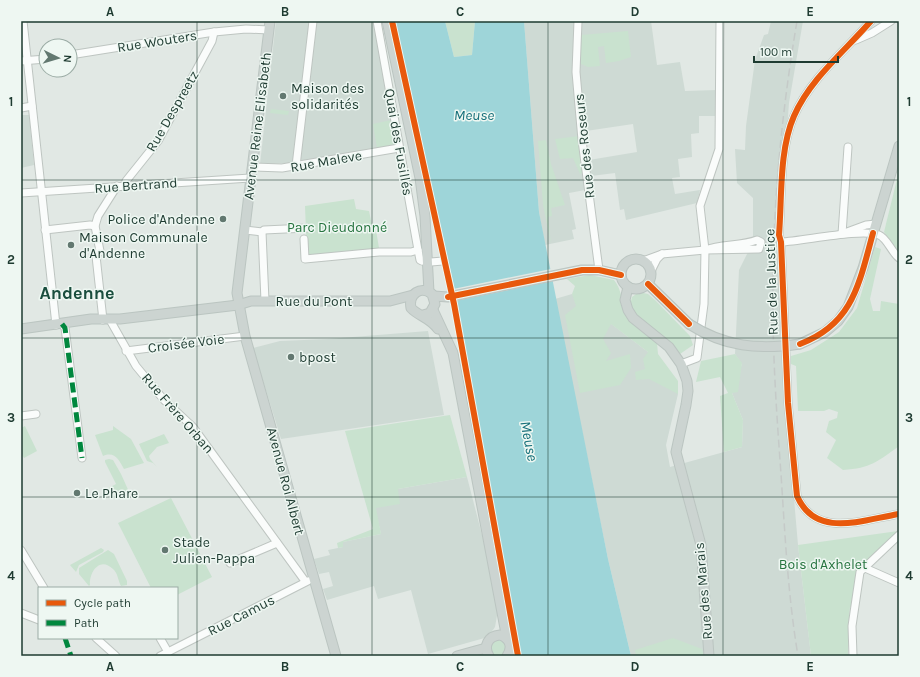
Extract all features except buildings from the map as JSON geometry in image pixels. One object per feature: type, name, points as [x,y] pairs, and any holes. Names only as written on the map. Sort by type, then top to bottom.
[{"type":"main road","points":[[387,21],[420,178],[425,216],[427,298],[423,315]]},
{"type":"main road","name":"Avenue Reine Elisabeth","points":[[238,305],[237,293],[244,230],[269,26]]},
{"type":"main road","points":[[648,284],[689,324],[706,335],[738,345],[782,347],[800,344],[825,332],[838,320],[848,307],[856,289],[899,146]]},
{"type":"main road","points":[[636,259],[643,261],[651,271],[651,278],[648,284],[635,290],[622,282],[620,275],[622,269],[630,260],[636,259]]},
{"type":"main road","points":[[412,308],[410,303],[427,298],[448,296],[560,273],[582,270],[599,270],[620,275]]},
{"type":"main road","name":"Rue des Marais","points":[[628,287],[625,300],[628,310],[633,318],[669,347],[681,364],[687,381],[688,391],[676,452],[701,545],[709,656]]},
{"type":"main road","points":[[427,298],[450,345],[454,358],[502,616],[511,647],[507,656]]},
{"type":"main road","name":"Rue du Pont","points":[[21,329],[59,325],[91,319],[106,320],[265,301],[390,301],[427,298]]},
{"type":"main road","name":"Rue du Pont","points":[[390,301],[412,308],[418,314],[423,315],[430,320],[445,336]]},
{"type":"main road","name":"Avenue Roi Albert","points":[[238,305],[310,581],[336,656]]},
{"type":"main road","points":[[457,656],[487,654],[488,642],[496,635],[502,616]]},
{"type":"main road","points":[[496,635],[500,635],[508,639]]},
{"type":"street","points":[[23,21],[24,61],[32,106],[45,230],[59,325],[65,328],[82,458]]},
{"type":"street","points":[[296,166],[312,21]]},
{"type":"street","name":"Quai des Fusillés","points":[[377,21],[420,260],[427,263]]},
{"type":"street","name":"Rue des Roseurs","points":[[578,21],[576,72],[582,140],[599,270]]},
{"type":"street","points":[[681,364],[697,358],[704,304],[705,250],[700,206],[719,149],[720,21]]},
{"type":"street","name":"Rue de la Justice","points":[[871,21],[810,88],[794,116],[785,151],[779,234],[781,242],[788,403],[797,496],[802,508],[822,522],[835,525],[899,514]]},
{"type":"street","name":"Rue de la Justice","points":[[854,40],[872,33],[891,21]]},
{"type":"street","name":"Rue Wouters","points":[[78,54],[214,32],[269,26]]},
{"type":"street","name":"Rue Despreetz","points":[[126,186],[126,181],[158,140],[212,41],[214,32]]},
{"type":"street","points":[[24,61],[38,60]]},
{"type":"street","points":[[21,108],[32,106]]},
{"type":"street","points":[[842,234],[848,147]]},
{"type":"street","name":"Rue Maleve","points":[[252,167],[273,169],[399,148]]},
{"type":"street","name":"Rue Bertrand","points":[[21,193],[250,178]]},
{"type":"street","points":[[106,320],[96,256],[100,251],[95,226],[98,216],[117,186]]},
{"type":"street","points":[[45,230],[90,225],[95,226]]},
{"type":"street","points":[[781,242],[842,234],[866,225],[875,229],[899,258]]},
{"type":"street","points":[[244,230],[262,232],[264,230],[305,229]]},
{"type":"street","points":[[262,232],[265,301]]},
{"type":"street","points":[[304,239],[305,259],[379,252],[411,252],[418,250]]},
{"type":"street","points":[[643,261],[662,254],[705,250],[759,249],[761,242],[758,240],[750,244],[714,247],[705,250]]},
{"type":"street","points":[[651,271],[657,259],[662,254]]},
{"type":"street","points":[[427,263],[444,261]]},
{"type":"street","name":"Rue Frère Orban","points":[[106,320],[126,350],[164,400],[194,428],[277,543],[310,581]]},
{"type":"street","name":"Croisée Voie","points":[[126,350],[245,336]]},
{"type":"street","points":[[21,416],[36,414]]},
{"type":"street","points":[[853,656],[852,626],[860,572],[899,535]]},
{"type":"street","points":[[230,563],[277,543]]},
{"type":"street","points":[[21,550],[43,587]]},
{"type":"street","points":[[865,568],[899,583]]},
{"type":"street","name":"Rue Camus","points":[[160,656],[310,581]]},
{"type":"street","points":[[21,613],[38,620]]},
{"type":"street","points":[[97,639],[116,656]]},
{"type":"street","points":[[161,639],[168,652]]},
{"type":"shaded area","points":[[276,21],[374,21],[395,145],[289,163],[260,164]]},
{"type":"shaded area","points":[[524,21],[651,21],[657,65],[680,62],[685,91],[717,90],[717,116],[699,116],[699,133],[691,134],[692,157],[678,159],[680,177],[672,178],[675,194],[700,190],[697,203],[626,220],[624,209],[620,210],[615,173],[591,176],[589,160],[637,152],[633,124],[586,131],[579,136],[585,190],[569,193],[576,229],[572,230],[574,239],[545,245],[539,212]]},
{"type":"shaded area","points":[[771,21],[803,21],[789,103],[781,209],[780,336],[798,545],[811,656],[631,656],[608,559],[555,299],[572,294],[648,352],[678,394],[666,445],[670,467],[742,447],[743,420],[732,393],[742,364],[735,354],[739,270],[753,242],[753,198],[737,183],[735,149],[745,150],[746,126],[755,60],[764,35],[768,34]]},
{"type":"shaded area","points":[[21,115],[29,115],[34,165],[21,168]]},
{"type":"shaded area","points":[[428,331],[444,415],[281,439],[253,348],[280,341],[328,339]]},
{"type":"shaded area","points":[[467,477],[490,566],[498,610],[495,627],[488,637],[428,654],[411,590],[378,599],[374,586],[327,600],[323,589],[333,586],[329,572],[319,574],[314,559],[330,555],[328,550],[343,547],[343,542],[381,534],[375,508],[398,489]]},
{"type":"green space","points":[[445,21],[475,21],[472,55],[454,57]]},
{"type":"green space","points":[[628,31],[631,57],[606,63],[604,46],[598,47],[600,66],[588,67],[581,64],[581,35]]},
{"type":"green space","points":[[271,109],[289,111],[288,115],[270,113]]},
{"type":"green space","points":[[391,120],[395,145],[377,148],[373,124]]},
{"type":"green space","points":[[579,136],[583,173],[580,174],[573,158],[560,159],[555,139]]},
{"type":"green space","points":[[546,140],[551,164],[565,205],[551,208],[552,216],[548,217],[551,244],[543,205],[538,141]]},
{"type":"green space","points":[[899,171],[899,253],[884,232]]},
{"type":"green space","name":"Parc Dieudonné","points":[[354,199],[356,209],[369,211],[373,230],[376,230],[379,248],[307,257],[305,206]]},
{"type":"green space","points":[[875,247],[881,249],[870,299],[873,311],[880,311],[881,301],[899,304],[899,446],[867,466],[843,470],[827,458],[836,440],[826,432],[829,421],[837,418],[838,412],[829,409],[824,411],[798,411],[796,366],[791,364],[791,356],[811,350],[839,332],[857,308]]},
{"type":"green space","points":[[590,275],[614,280],[617,284],[628,318],[637,328],[657,343],[658,354],[678,381],[678,394],[649,379],[636,380],[635,372],[645,369],[643,359],[648,352],[611,324],[603,339],[611,353],[606,361],[630,354],[631,368],[620,385],[580,393],[565,315],[576,306],[572,294],[575,286],[567,279]]},
{"type":"green space","points":[[639,292],[648,294],[656,301],[690,336],[693,345],[680,354],[634,314],[630,305],[632,297]]},
{"type":"green space","points":[[735,354],[742,363],[738,392],[732,393],[743,420],[742,447],[724,452],[720,396],[728,393],[720,377],[696,382],[701,361]]},
{"type":"green space","points":[[450,415],[467,477],[398,489],[400,504],[376,508],[381,534],[343,542],[343,547],[338,548],[337,543],[373,529],[345,431]]},
{"type":"green space","points":[[25,426],[37,451],[24,458],[21,453],[21,428]]},
{"type":"green space","points":[[113,426],[131,439],[144,463],[124,469],[116,457],[111,455],[103,456],[95,435],[113,430]]},
{"type":"green space","points":[[164,434],[169,443],[157,447],[149,456],[157,467],[153,463],[147,461],[139,444]]},
{"type":"green space","points":[[105,460],[113,460],[130,494],[113,499],[107,489],[116,484],[105,462]]},
{"type":"green space","name":"Stade Julien-Pappa","points":[[171,498],[212,577],[178,594],[178,587],[150,587],[118,523]]},
{"type":"green space","name":"Bois d'Axhelet","points":[[898,531],[857,569],[852,607],[850,607],[848,656],[811,656],[798,545]]},
{"type":"green space","points":[[101,548],[104,550],[103,552],[79,565],[76,572],[70,565]]},
{"type":"green space","points":[[108,550],[114,554],[127,581],[127,585],[121,586],[115,571],[108,565],[104,564],[96,567],[93,571],[89,586],[79,574],[79,568]]},
{"type":"green space","points":[[673,638],[702,649],[704,656],[636,656],[635,650]]},
{"type":"green space","points":[[498,640],[505,645],[506,648],[501,655],[498,656],[491,651],[490,648],[495,641]]},
{"type":"water","name":"Meuse","points":[[395,21],[445,21],[454,57],[472,55],[475,21],[524,21],[539,212],[608,559],[631,656],[521,656],[474,398],[471,398],[470,386],[472,385],[456,295]]},
{"type":"pier","points":[[551,269],[553,281],[455,301],[453,289]]},
{"type":"railway","points":[[797,21],[782,128],[774,236],[773,308],[776,391],[789,588],[798,656]]},
{"type":"marked path","points":[[62,324],[65,328],[82,458]]},
{"type":"marked path","points":[[65,639],[71,656]]},
{"type":"cycle path","points":[[392,21],[454,304],[518,656]]},
{"type":"cycle path","points":[[871,21],[809,90],[794,116],[789,129],[783,159],[779,235],[781,242],[788,403],[797,496],[805,509],[816,518],[828,522],[841,523],[899,514]]},
{"type":"cycle path","points":[[800,344],[818,336],[843,314],[858,285],[873,233]]},
{"type":"cycle path","points":[[448,297],[582,270],[599,270],[621,275]]},
{"type":"cycle path","points":[[648,284],[689,324]]},
{"type":"place","name":"Maison des solidarités","points":[[283,96]]},
{"type":"place","name":"Police d'Andenne","points":[[223,219]]},
{"type":"place","name":"Maison Communale d'Andenne","points":[[71,245]]},
{"type":"place","name":"bpost","points":[[291,357]]},
{"type":"place","name":"Le Phare","points":[[77,493]]},
{"type":"place","name":"Stade Julien-Pappa","points":[[165,550]]},
{"type":"district","name":"Andenne","points":[[77,293]]}]
